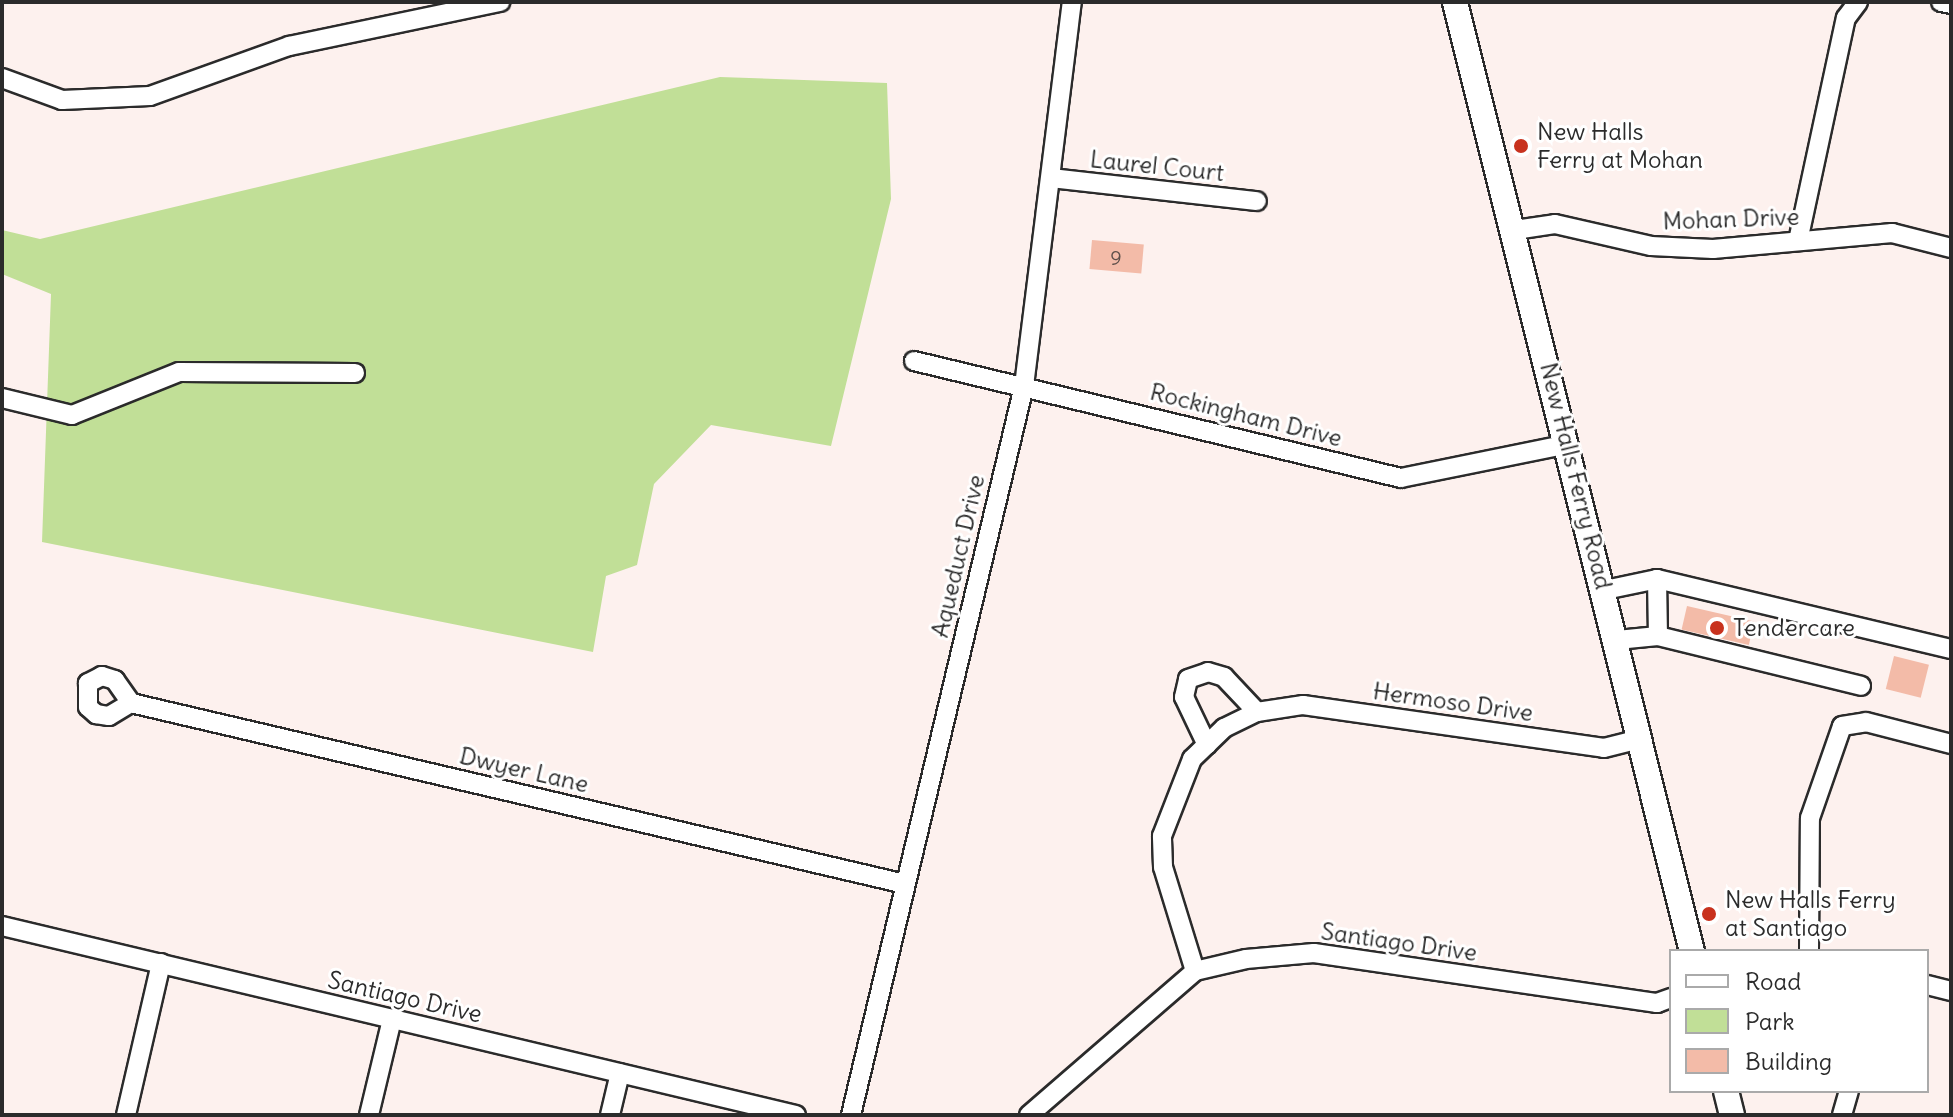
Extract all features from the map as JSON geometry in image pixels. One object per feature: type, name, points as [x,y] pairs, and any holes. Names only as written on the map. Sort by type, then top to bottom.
[{"type":"main road","name":"New Halls Ferry Road","points":[[1455,2],[1605,590],[1692,949]]},
{"type":"main road","points":[[1726,1093],[1732,1115]]},
{"type":"street","points":[[2,78],[62,100],[150,96],[289,46],[500,2]]},
{"type":"street","name":"Aqueduct Drive","points":[[851,1115],[1024,386],[1072,2]]},
{"type":"street","points":[[1798,241],[1846,18],[1858,2]]},
{"type":"street","points":[[1941,2],[1951,4]]},
{"type":"street","name":"Laurel Court","points":[[1051,178],[1257,201]]},
{"type":"street","name":"Mohan Drive","points":[[1515,230],[1555,224],[1651,246],[1798,241],[1892,233],[1951,248]]},
{"type":"street","name":"Rockingham Drive","points":[[914,361],[1401,478],[1568,444]]},
{"type":"street","points":[[2,398],[23,400],[39,412],[72,415],[179,372],[355,373]]},
{"type":"street","points":[[1605,590],[1657,579],[1951,649]]},
{"type":"street","points":[[1657,579],[1658,636]]},
{"type":"street","points":[[1617,640],[1658,636],[1861,686]]},
{"type":"street","points":[[1207,745],[1184,697],[1188,679],[1208,672],[1224,677],[1257,712]]},
{"type":"street","name":"Dwyer Lane","points":[[131,703],[905,884]]},
{"type":"street","name":"Hermoso Drive","points":[[1195,971],[1163,867],[1162,836],[1170,802],[1207,745],[1257,712],[1303,705],[1604,748],[1641,739]]},
{"type":"street","points":[[1809,949],[1810,818],[1842,726],[1866,722],[1951,744]]},
{"type":"street","name":"Santiago Drive","points":[[2,926],[796,1115]]},
{"type":"street","name":"Santiago Drive","points":[[1195,971],[1314,953],[1657,1003],[1669,999]]},
{"type":"street","points":[[126,1115],[161,963]]},
{"type":"street","points":[[1029,1115],[1195,971]]},
{"type":"street","points":[[1929,986],[1951,991]]},
{"type":"street","points":[[369,1115],[392,1019]]},
{"type":"street","points":[[610,1115],[620,1073]]},
{"type":"street","points":[[1842,1115],[1848,1093]]},
{"type":"green space","points":[[720,77],[887,83],[891,199],[831,446],[711,425],[654,484],[637,565],[606,576],[593,652],[42,542],[51,294],[2,274],[2,230],[40,239]]},
{"type":"building","points":[[1092,240],[1144,245],[1141,273],[1089,269]]},
{"type":"building","name":"Tendercare","points":[[1687,606],[1754,622],[1749,645],[1682,629]]},
{"type":"building","name":"Tendercare","points":[[1894,656],[1929,665],[1921,698],[1886,689]]},
{"type":"place","name":"New Halls Ferry at Mohan","points":[[1521,146]]},
{"type":"place","name":"Tendercare","points":[[1717,628]]},
{"type":"place","name":"New Halls Ferry at Santiago","points":[[1709,914]]}]
